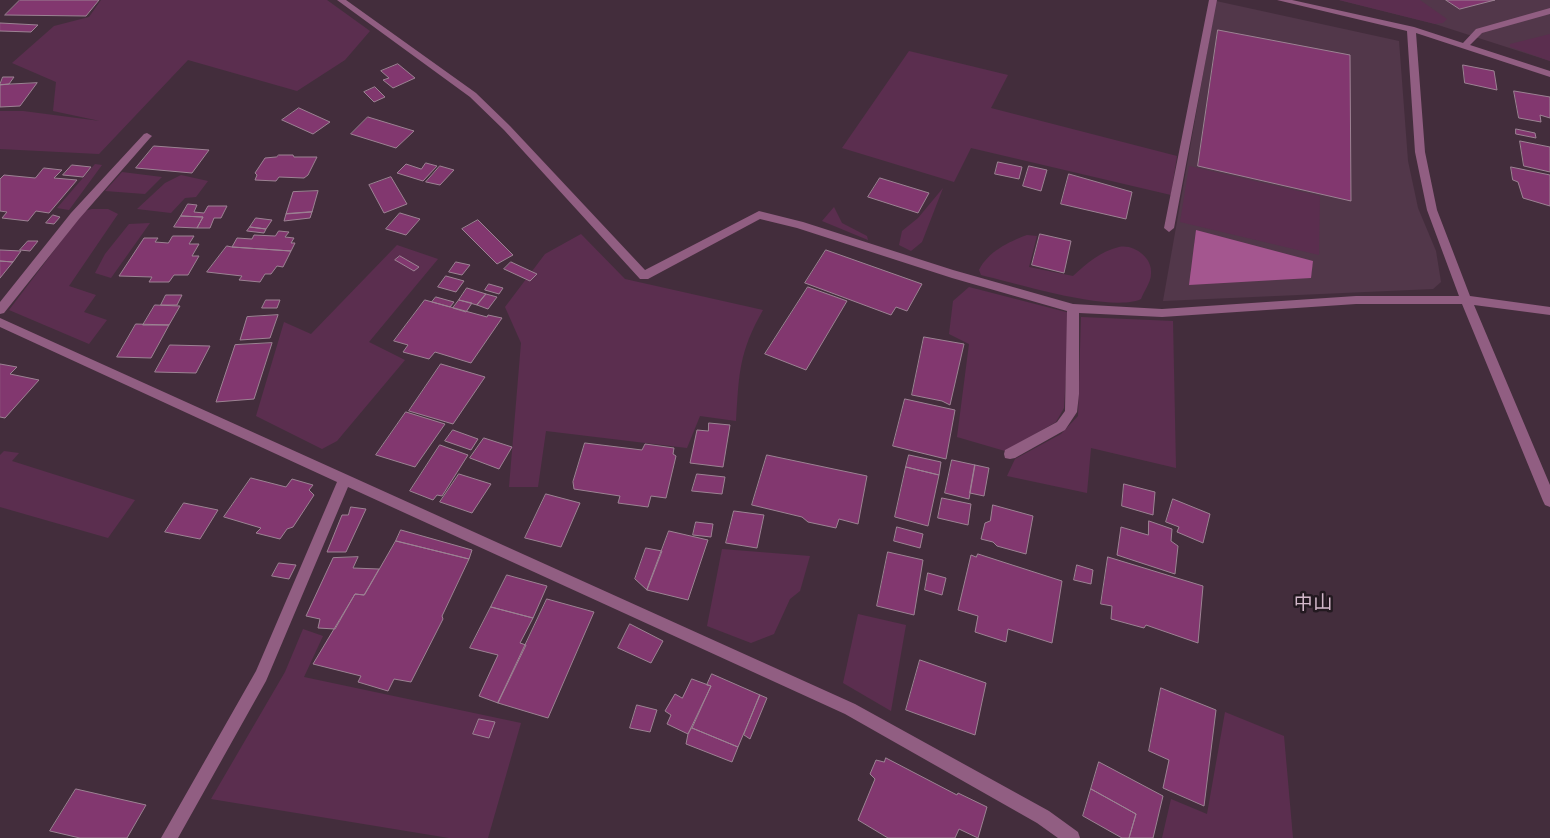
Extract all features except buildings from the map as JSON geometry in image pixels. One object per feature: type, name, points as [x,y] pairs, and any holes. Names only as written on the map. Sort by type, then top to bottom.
[{"type":"street","points":[[341,0],[473,95],[507,128],[644,276],[758,215],[799,225],[952,274],[1073,308],[1162,312],[1356,300],[1466,300],[1550,311]]},
{"type":"street","points":[[1169,228],[1213,0]]},
{"type":"street","points":[[1281,0],[1411,29],[1550,74]]},
{"type":"street","points":[[1465,46],[1479,30],[1550,11]]},
{"type":"street","points":[[1411,29],[1420,152],[1432,210],[1466,300],[1550,501]]},
{"type":"street","points":[[0,310],[75,216],[147,136]]},
{"type":"street","points":[[1010,454],[1060,426],[1071,412],[1074,394],[1073,308]]},
{"type":"street","points":[[0,322],[850,709],[1043,817],[1072,838]]},
{"type":"street","points":[[169,838],[261,676],[345,478]]},
{"type":"shaded area","points":[[101,0],[327,0],[370,31],[345,60],[297,91],[188,60],[99,154],[0,149],[0,111],[23,111],[100,121],[53,111],[56,82],[12,63],[54,26],[89,17]]},
{"type":"shaded area","points":[[1339,0],[1550,0],[1550,61],[1435,24]]},
{"type":"shaded area","points":[[1339,0],[1420,0],[1447,19],[1443,23],[1435,24]]},
{"type":"shaded area","points":[[1216,1],[1399,41],[1408,161],[1418,208],[1436,251],[1441,282],[1433,289],[1163,301]]},
{"type":"shaded area","points":[[1550,34],[1550,61],[1510,47],[1510,44]]},
{"type":"shaded area","points":[[909,51],[1008,75],[991,108],[1177,156],[1171,195],[971,148],[954,182],[842,148]]},
{"type":"shaded area","points":[[95,164],[102,165],[69,210],[57,208]]},
{"type":"shaded area","points":[[1189,166],[1320,196],[1319,255],[1180,222]]},
{"type":"shaded area","points":[[122,172],[162,177],[145,194],[105,191]]},
{"type":"shaded area","points":[[181,175],[208,181],[196,197],[185,198],[171,213],[137,209],[165,183]]},
{"type":"shaded area","points":[[943,188],[922,242],[911,251],[899,245],[902,231],[918,218]]},
{"type":"shaded area","points":[[834,207],[842,223],[867,236],[868,240],[822,221]]},
{"type":"shaded area","points":[[108,209],[118,214],[69,286],[96,295],[84,312],[107,320],[89,344],[9,310],[84,211]]},
{"type":"shaded area","points":[[150,223],[111,278],[95,273],[105,254],[129,224]]},
{"type":"shaded area","points":[[1196,230],[1313,261],[1311,278],[1189,285]]},
{"type":"shaded area","points":[[581,234],[625,279],[763,310],[749,338],[742,363],[736,421],[700,416],[687,448],[546,431],[538,487],[509,487],[521,343],[505,307],[545,254]]},
{"type":"shaded area","points":[[1027,235],[1037,236],[1029,267],[1073,276],[1100,255],[1112,249],[1125,247],[1136,250],[1146,258],[1151,268],[1150,280],[1141,299],[1127,302],[1109,302],[1087,300],[1039,290],[981,275],[979,270],[993,253],[1006,244]]},
{"type":"shaded area","points":[[397,245],[438,259],[369,342],[405,360],[337,441],[322,449],[256,416],[284,322],[311,334]]},
{"type":"shaded area","points":[[969,287],[1070,313],[1064,408],[1056,422],[1005,451],[957,437],[969,344],[949,334],[953,301]]},
{"type":"shaded area","points":[[1081,317],[1173,321],[1176,468],[1091,448],[1087,493],[1007,476],[1015,459],[1061,434],[1078,416]]},
{"type":"shaded area","points":[[4,451],[19,453],[12,461],[135,500],[108,538],[0,507],[0,455]]},
{"type":"shaded area","points":[[722,549],[810,556],[800,591],[790,599],[774,634],[751,643],[707,626]]},
{"type":"shaded area","points":[[858,614],[906,625],[891,711],[843,683]]},
{"type":"shaded area","points":[[303,629],[323,636],[304,677],[521,723],[488,838],[449,838],[211,799],[285,672]]},
{"type":"shaded area","points":[[1225,712],[1284,736],[1293,838],[1162,838],[1171,799],[1207,814]]},
{"type":"district","name":"中山","points":[[1313,603]]}]
